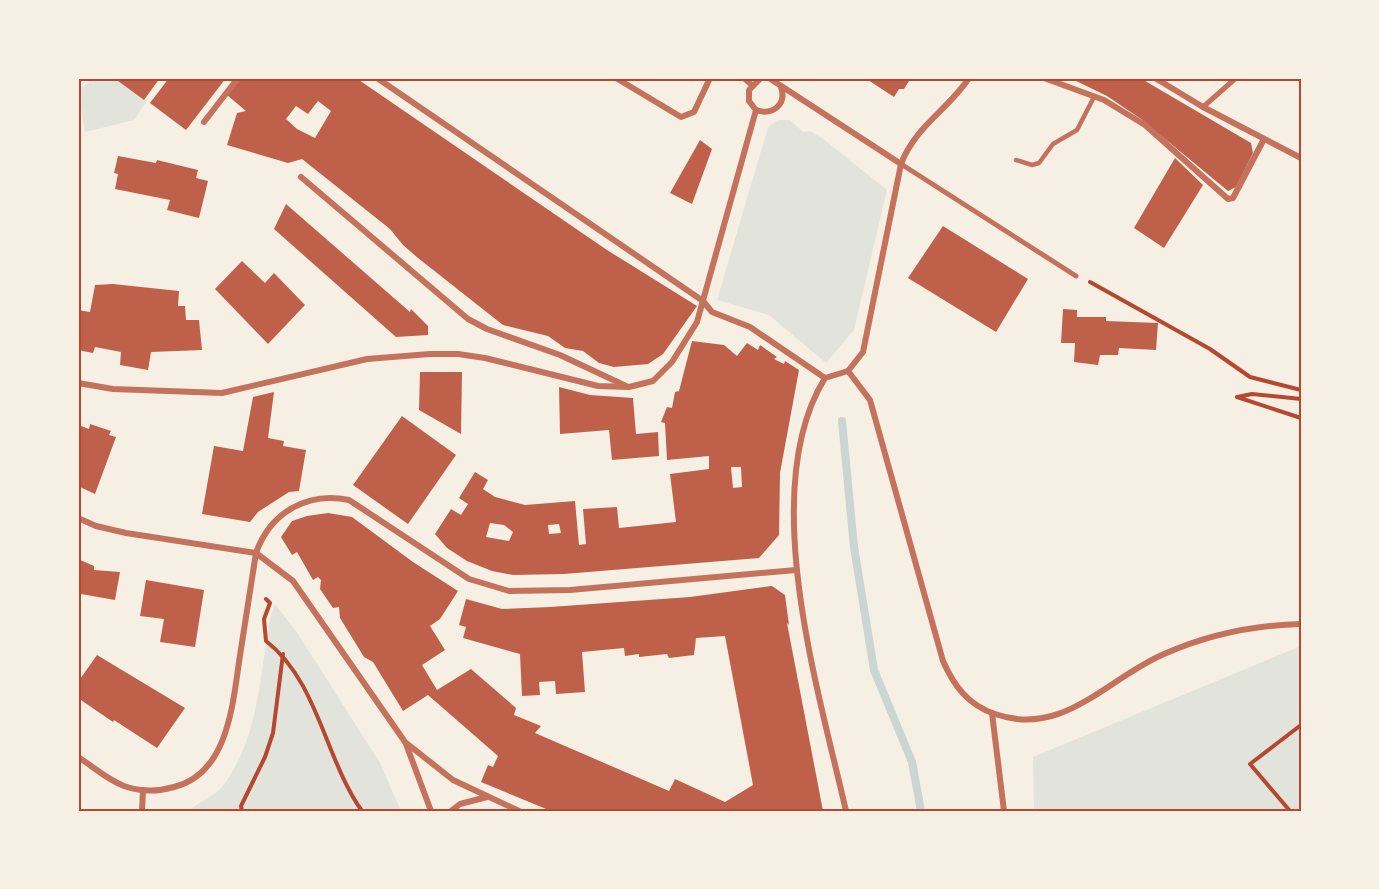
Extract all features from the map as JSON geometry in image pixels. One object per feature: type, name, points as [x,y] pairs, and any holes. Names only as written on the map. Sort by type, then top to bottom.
[{"type":"street","points":[[204,122],[238,78]]},
{"type":"street","points":[[377,78],[703,301],[712,312],[750,327],[825,378]]},
{"type":"street","points":[[616,78],[681,117],[694,112],[710,78]]},
{"type":"street","points":[[744,78],[752,84]]},
{"type":"street","points":[[761,78],[752,84],[748,96],[756,110],[767,113],[778,108],[783,98],[781,87]]},
{"type":"street","points":[[768,78],[1076,276]]},
{"type":"street","points":[[846,811],[796,570],[795,504],[798,460],[816,393],[825,378],[837,372],[848,371],[863,352],[901,164],[919,131],[969,78]]},
{"type":"street","points":[[1044,78],[1104,100],[1145,125],[1231,200],[1263,139]]},
{"type":"street","points":[[1155,78],[1203,107],[1301,158]]},
{"type":"street","points":[[1203,107],[1236,78]]},
{"type":"street","points":[[78,383],[113,388],[222,393],[367,359],[449,354],[485,358],[598,386],[629,387],[653,381],[662,374],[690,334],[703,301],[756,110]]},
{"type":"street","points":[[301,177],[468,319],[487,329],[560,355],[629,387]]},
{"type":"street","points":[[848,371],[870,400],[943,660],[959,691],[969,700],[992,713],[1027,722],[1058,716],[1135,669],[1191,643],[1240,630],[1301,624]]},
{"type":"street","points":[[78,756],[112,781],[143,790],[159,791],[197,780],[223,741],[231,708],[256,553],[261,538],[284,513],[298,504],[337,498],[349,500],[469,579],[509,591],[570,590],[796,570]]},
{"type":"street","points":[[78,518],[126,533],[256,553],[293,580],[405,742],[431,811]]},
{"type":"street","points":[[992,713],[1004,811]]},
{"type":"street","points":[[405,742],[453,780],[519,811]]},
{"type":"street","points":[[142,811],[143,790]]},
{"type":"street","points":[[451,811],[460,804],[488,797]]},
{"type":"lane","points":[[1016,160],[1032,165],[1039,163],[1053,144],[1077,130],[1094,97]]},
{"type":"path","points":[[1076,276],[1115,294],[1200,343],[1250,377],[1301,390]]},
{"type":"path","points":[[1301,399],[1251,394],[1236,397],[1301,418]]},
{"type":"path","points":[[251,588],[270,603],[264,619],[266,641],[283,654],[306,693],[337,766],[362,811]]},
{"type":"path","points":[[242,811],[242,806],[265,757],[273,733],[283,654]]},
{"type":"path","points":[[1290,811],[1250,764],[1301,725]]},
{"type":"shaded area","points":[[94,78],[114,78],[144,100],[148,99],[134,120],[85,132],[78,91]]},
{"type":"shaded area","points":[[778,120],[790,120],[803,132],[810,131],[822,138],[887,190],[854,330],[826,363],[769,315],[717,300],[768,127]]},
{"type":"shaded area","points":[[275,604],[298,634],[380,763],[401,811],[189,811],[222,787],[244,748],[256,706],[270,618]]},
{"type":"shaded area","points":[[1301,646],[1301,811],[1034,811],[1033,757]]},
{"type":"building","points":[[114,78],[160,78],[144,100]]},
{"type":"building","points":[[169,78],[226,78],[186,130],[150,103]]},
{"type":"building","points":[[242,78],[356,78],[607,250],[697,306],[663,354],[648,364],[614,367],[599,363],[583,351],[565,348],[548,336],[503,325],[418,258],[390,229],[302,159],[288,163],[227,145],[237,113],[246,111],[227,95]],"holes":[[[318,101],[331,111],[315,138],[297,129],[286,119],[296,106],[308,114]]]},
{"type":"building","points":[[865,78],[916,78],[909,81],[904,89],[899,89],[894,97]]},
{"type":"building","points":[[1070,78],[1140,78],[1251,143],[1253,153],[1236,187],[1228,191],[1141,119],[1107,96]]},
{"type":"building","points":[[700,140],[712,149],[692,204],[670,193]]},
{"type":"building","points":[[118,156],[156,163],[157,160],[198,170],[196,178],[208,181],[199,218],[167,210],[170,200],[115,189],[118,174],[114,173]]},
{"type":"building","points":[[1175,158],[1203,185],[1164,248],[1134,228]]},
{"type":"building","points":[[286,204],[410,312],[411,309],[428,326],[428,335],[396,337],[274,229]]},
{"type":"building","points":[[943,226],[1028,279],[996,332],[908,278]]},
{"type":"building","points":[[242,261],[265,283],[274,273],[305,305],[268,344],[215,289]]},
{"type":"building","points":[[113,284],[179,291],[178,306],[185,306],[186,320],[199,320],[202,350],[151,352],[148,370],[120,365],[121,352],[95,347],[93,353],[78,350],[78,310],[90,312],[95,285]]},
{"type":"building","points":[[1063,309],[1077,310],[1077,317],[1106,317],[1106,321],[1158,323],[1156,350],[1119,348],[1118,355],[1100,355],[1098,365],[1074,362],[1075,343],[1061,343]]},
{"type":"building","points":[[692,341],[724,345],[737,356],[747,343],[758,350],[760,345],[777,357],[774,359],[784,364],[785,361],[799,370],[780,473],[779,535],[759,558],[564,574],[513,575],[492,571],[467,561],[447,548],[435,534],[451,509],[461,515],[468,504],[459,498],[475,472],[488,480],[483,489],[495,497],[525,505],[575,501],[579,545],[586,544],[583,509],[617,507],[619,528],[676,522],[670,474],[709,469],[709,456],[667,460],[665,423],[661,422],[667,407],[672,408],[675,392],[679,391]],"holes":[[[731,467],[741,467],[742,487],[733,488]],[[490,523],[504,525],[513,532],[509,541],[486,537]],[[559,524],[561,533],[549,534],[548,525]]]},
{"type":"building","points":[[420,372],[462,372],[461,434],[419,410]]},
{"type":"building","points":[[559,387],[590,395],[633,398],[636,434],[658,432],[659,456],[612,460],[609,430],[560,434]]},
{"type":"building","points":[[274,392],[268,438],[284,441],[283,446],[306,450],[299,491],[289,492],[258,512],[250,522],[202,514],[214,446],[243,451],[253,397]]},
{"type":"building","points":[[402,416],[456,455],[408,524],[353,485]]},
{"type":"building","points":[[90,424],[111,431],[109,435],[116,437],[95,494],[78,486],[78,430],[81,426],[89,429]]},
{"type":"building","points":[[328,513],[352,517],[413,562],[458,591],[440,619],[430,626],[445,650],[422,665],[437,690],[471,669],[516,708],[514,715],[541,726],[535,733],[669,791],[675,779],[725,802],[753,785],[725,636],[696,638],[694,655],[669,658],[667,654],[625,656],[624,648],[582,652],[585,692],[556,694],[555,681],[539,682],[540,695],[522,696],[520,654],[463,638],[466,627],[459,625],[466,599],[502,609],[550,607],[690,597],[772,586],[785,595],[789,625],[787,623],[823,811],[551,811],[481,782],[488,765],[493,767],[498,756],[428,695],[403,711],[373,662],[364,657],[340,618],[339,607],[333,608],[320,589],[321,580],[318,577],[313,580],[297,552],[292,555],[281,537],[292,521]]},
{"type":"building","points":[[78,559],[94,566],[94,570],[120,572],[115,600],[81,594],[78,601]]},
{"type":"building","points":[[146,580],[204,590],[195,647],[160,642],[164,619],[140,616]]},
{"type":"building","points":[[97,655],[185,708],[157,748],[78,698],[78,682]]},
{"type":"waterway","points":[[842,421],[854,547],[874,670],[912,762],[921,811]]}]
